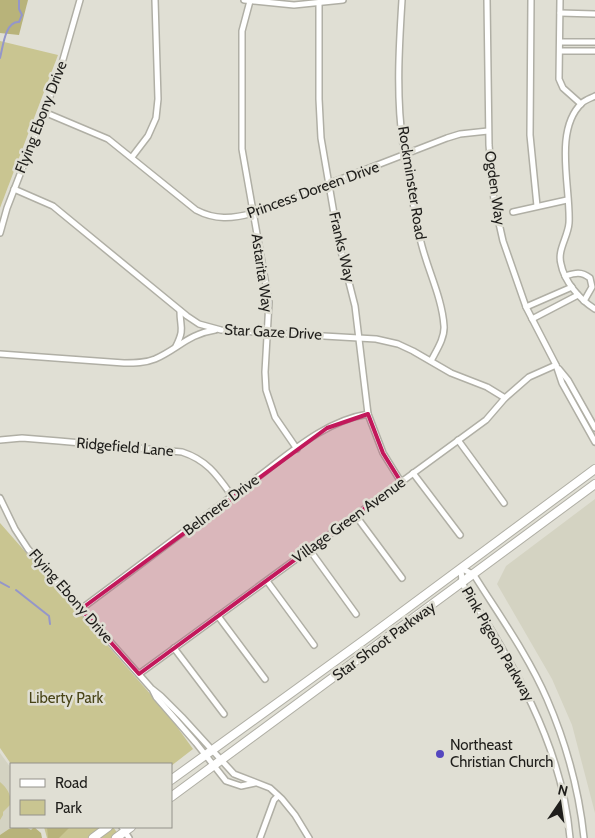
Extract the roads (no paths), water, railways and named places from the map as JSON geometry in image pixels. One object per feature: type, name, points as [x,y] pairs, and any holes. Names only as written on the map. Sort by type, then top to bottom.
[{"type":"street","name":"Flying Ebony Drive","points":[[0,233],[14,189],[62,63],[80,0]]},
{"type":"street","points":[[132,157],[148,136],[156,118],[158,99],[156,0]]},
{"type":"street","points":[[244,0],[294,5],[319,4],[343,0]]},
{"type":"street","name":"Rockminster Road","points":[[402,0],[400,37],[402,144],[424,255],[434,283],[444,328],[439,346],[431,361]]},
{"type":"street","name":"Ogden Way","points":[[487,0],[488,131],[491,179],[497,215],[507,255],[526,307],[556,365],[562,383],[595,442]]},
{"type":"street","points":[[531,0],[530,135],[537,206]]},
{"type":"street","points":[[560,0],[559,79],[563,88],[581,104]]},
{"type":"street","name":"Astarita Way","points":[[250,2],[242,31],[242,149],[269,302],[265,372],[268,400],[275,417],[296,449]]},
{"type":"street","name":"Franks Way","points":[[319,4],[319,99],[322,138],[339,242],[355,306],[368,414],[383,453],[401,482]]},
{"type":"street","points":[[560,13],[595,14]]},
{"type":"street","points":[[560,42],[595,42]]},
{"type":"street","points":[[560,51],[595,51]]},
{"type":"street","points":[[595,96],[581,104],[570,123],[565,149],[569,225],[560,256],[560,264],[565,276],[578,295],[595,309]]},
{"type":"street","name":"Princess Doreen Drive","points":[[44,112],[108,139],[187,204],[202,213],[222,218],[235,218],[253,213],[460,134],[488,131]]},
{"type":"street","name":"Star Gaze Drive","points":[[14,189],[53,206],[180,311],[199,324],[218,330],[358,337],[398,344],[451,373],[487,387],[505,398]]},
{"type":"street","points":[[513,212],[567,200]]},
{"type":"street","points":[[565,276],[576,272],[585,274],[590,278],[592,287],[584,301]]},
{"type":"street","points":[[526,307],[572,286]]},
{"type":"street","points":[[532,319],[578,295]]},
{"type":"street","points":[[176,346],[182,331],[180,311]]},
{"type":"street","points":[[0,354],[124,364],[138,363],[155,358],[192,336],[218,330]]},
{"type":"street","name":"Ogden Way","points":[[556,365],[568,380],[595,428]]},
{"type":"street","name":"Village Green Avenue","points":[[139,674],[486,420],[505,398],[528,377],[556,365]]},
{"type":"street","name":"Belmere Drive","points":[[81,609],[296,449],[338,422],[368,414]]},
{"type":"street","name":"Ridgefield Lane","points":[[0,440],[22,438],[182,452],[198,458],[206,464],[232,496]]},
{"type":"street","points":[[458,440],[504,503]]},
{"type":"street","name":"Star Shoot Parkway","points":[[172,779],[595,469]]},
{"type":"street","points":[[413,473],[460,536]]},
{"type":"street","name":"Star Shoot Parkway","points":[[172,796],[595,484]]},
{"type":"street","name":"Flying Ebony Drive","points":[[0,498],[15,529],[28,549],[139,674],[182,717],[217,762],[226,781],[241,786],[255,783]]},
{"type":"street","points":[[356,516],[402,578]]},
{"type":"street","points":[[310,550],[356,614]]},
{"type":"street","name":"Pink Pigeon Parkway","points":[[461,568],[474,575],[524,655],[547,698],[558,726],[574,779],[584,838]]},
{"type":"street","name":"Pink Pigeon Parkway","points":[[461,568],[462,583],[516,670],[544,730],[560,784],[570,838]]},
{"type":"street","points":[[267,580],[314,645]]},
{"type":"street","points":[[218,616],[264,679]]},
{"type":"street","points":[[174,648],[224,714]]},
{"type":"street","name":"Flying Ebony Drive","points":[[217,762],[234,774],[270,788],[295,815],[309,838]]},
{"type":"street","points":[[260,838],[274,800],[278,796]]},
{"type":"street","points":[[93,838],[107,828]]},
{"type":"street","points":[[116,838],[127,831]]},
{"type":"waterway","points":[[0,58],[8,30],[14,23],[19,22],[22,15],[19,9],[19,0]]},
{"type":"waterway","points":[[0,582],[9,587]]},
{"type":"waterway","points":[[16,590],[49,616],[50,624]]},
{"type":"place","name":"Northeast Christian Church","points":[[440,754]]},
{"type":"park label","name":"Liberty Park","points":[[66,698]]}]
